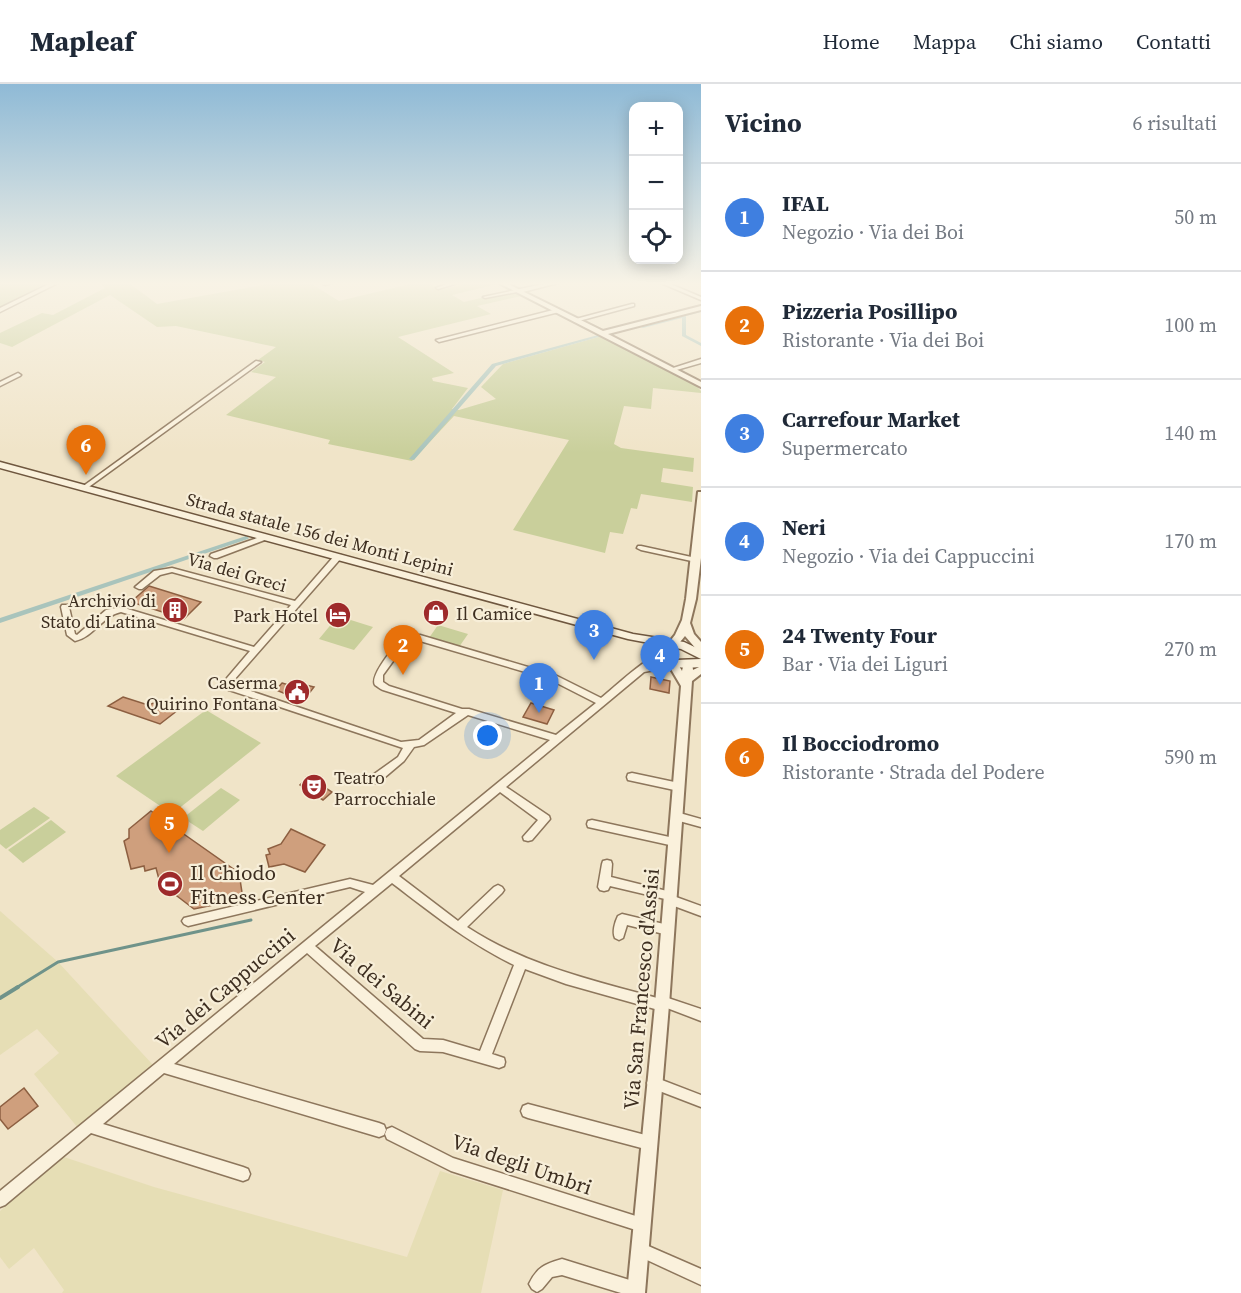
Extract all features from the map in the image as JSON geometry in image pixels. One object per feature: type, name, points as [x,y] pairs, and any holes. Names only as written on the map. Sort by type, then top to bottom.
[{"type":"main road","name":"Strada statale 156 dei Monti Lepini","points":[[0,465],[632,637],[696,651]]},
{"type":"main road","name":"Strada statale 156 dei Monti Lepini","points":[[632,637],[662,654],[673,664]]},
{"type":"main road","points":[[662,654],[665,647],[672,645]]},
{"type":"main road","points":[[673,664],[695,665],[696,651]]},
{"type":"street","points":[[616,339],[701,385]]},
{"type":"street","points":[[673,369],[701,361]]},
{"type":"street","points":[[84,488],[258,362]]},
{"type":"street","points":[[0,384],[18,375]]},
{"type":"street","points":[[672,645],[686,631],[697,564],[701,494]]},
{"type":"street","points":[[214,556],[266,538]]},
{"type":"street","points":[[641,548],[697,564]]},
{"type":"street","points":[[338,557],[229,681],[229,687],[387,741],[410,745],[422,743],[466,712]]},
{"type":"street","name":"Via dei Greci","points":[[139,587],[157,573],[172,570],[297,604]]},
{"type":"street","points":[[65,607],[71,635],[75,638],[83,635],[109,612],[121,609],[256,650]]},
{"type":"street","points":[[648,640],[666,640],[686,631]]},
{"type":"street","points":[[686,631],[696,651]]},
{"type":"street","points":[[553,742],[386,688],[378,683],[379,675],[403,641],[415,637],[552,677],[603,702]]},
{"type":"street","name":"Via dei Cappuccini","points":[[0,1200],[662,654]]},
{"type":"street","points":[[673,664],[687,684]]},
{"type":"street","name":"Via dei Cappuccini","points":[[642,670],[673,664]]},
{"type":"street","points":[[687,684],[695,665]]},
{"type":"street","name":"Via San Francesco d'Assisi","points":[[636,1291],[671,898],[687,684]]},
{"type":"street","points":[[374,780],[401,759],[410,745]]},
{"type":"street","points":[[632,777],[679,787]]},
{"type":"street","points":[[499,787],[545,819],[528,837]]},
{"type":"street","points":[[676,816],[701,823]]},
{"type":"street","points":[[592,824],[674,842]]},
{"type":"street","points":[[607,864],[604,884],[671,898],[701,911]]},
{"type":"street","points":[[391,876],[476,939],[521,963],[558,976],[701,1015]]},
{"type":"street","points":[[189,921],[350,883],[374,890]]},
{"type":"street","points":[[459,927],[498,890]]},
{"type":"street","points":[[619,935],[622,919],[668,930]]},
{"type":"street","name":"Via dei Sabini","points":[[307,946],[420,1045],[443,1046],[499,1062]]},
{"type":"street","points":[[486,1052],[521,963]]},
{"type":"street","name":"Via degli Umbri","points":[[161,1066],[385,1132],[451,1164],[642,1225]]},
{"type":"street","points":[[654,1083],[701,1101]]},
{"type":"street","points":[[528,1111],[648,1143]]},
{"type":"street","points":[[89,1126],[243,1174]]},
{"type":"street","points":[[639,1249],[701,1277]]},
{"type":"street","points":[[537,1284],[547,1271],[562,1267],[636,1291]]},
{"type":"shaded area","points":[[0,911],[58,962],[153,1065],[78,1128],[34,1074],[59,1053],[37,1029],[0,1055]]},
{"type":"shaded area","points":[[64,1157],[154,1187],[407,1257],[440,1171],[503,1190],[481,1293],[62,1293],[64,1290],[34,1248],[9,1269],[0,1257],[0,1211]]},
{"type":"green space","points":[[0,339],[26,339],[12,347],[0,343]]},
{"type":"green space","points":[[240,339],[402,339],[454,373],[432,378],[433,381],[468,388],[452,409],[459,410],[496,399],[481,387],[503,364],[590,339],[609,339],[692,381],[701,391],[701,393],[653,388],[651,409],[624,406],[614,444],[621,448],[694,458],[693,472],[663,468],[661,482],[693,487],[692,502],[641,494],[637,509],[631,508],[623,534],[610,532],[605,553],[513,530],[569,440],[454,416],[412,461],[328,444],[330,440],[226,415],[276,377],[251,372],[265,362],[258,360],[276,347]]},
{"type":"green space","points":[[338,616],[373,627],[354,650],[319,639]]},
{"type":"green space","points":[[438,625],[468,634],[459,647],[429,638]]},
{"type":"green space","points":[[206,710],[261,743],[172,814],[116,776]]},
{"type":"green space","points":[[221,788],[240,800],[203,831],[183,818]]},
{"type":"green space","points":[[34,807],[50,818],[6,849],[0,844],[0,830]]},
{"type":"green space","points":[[51,820],[66,832],[23,863],[8,850]]},
{"type":"building","name":"Archivio di Stato di Latina","points":[[149,586],[201,602],[184,619],[131,602]]},
{"type":"building","points":[[651,677],[670,681],[669,693],[650,689]]},
{"type":"building","name":"Caserma Quirino Fontana","points":[[282,683],[299,688],[302,684],[314,687],[303,701],[276,690]]},
{"type":"building","points":[[123,697],[148,705],[157,702],[170,703],[178,710],[160,724],[108,706]]},
{"type":"building","points":[[531,703],[554,710],[547,724],[523,717]]},
{"type":"building","name":"Teatro Parrocchiale","points":[[309,777],[332,792],[323,800],[300,785]]},
{"type":"building","points":[[151,811],[239,873],[243,899],[194,909],[160,883],[156,868],[145,871],[144,866],[131,869],[124,841],[129,838],[129,829]]},
{"type":"building","points":[[291,829],[325,845],[305,872],[284,864],[269,867],[266,855],[270,854],[268,849],[281,844]]},
{"type":"building","points":[[24,1088],[38,1106],[8,1129],[0,1119],[0,1107]]},
{"type":"waterway","points":[[412,459],[494,365],[587,339]]},
{"type":"waterway","points":[[690,339],[701,345]]},
{"type":"waterway","points":[[0,621],[246,538]]},
{"type":"waterway","points":[[16,988],[58,962],[251,920]]},
{"type":"waterway","points":[[0,998],[18,987]]},
{"type":"place","name":"Il Bocciodromo","points":[[86,475]]},
{"type":"place","name":"Archivio di Stato di Latina","points":[[175,610]]},
{"type":"place","name":"Il Camice","points":[[436,613]]},
{"type":"place","name":"Park Hotel","points":[[338,615]]},
{"type":"place","name":"Carrefour Market","points":[[594,660]]},
{"type":"place","name":"Pizzeria Posillipo","points":[[403,675]]},
{"type":"place","name":"Neri","points":[[660,685]]},
{"type":"place","name":"Caserma Quirino Fontana","points":[[297,692]]},
{"type":"place","name":"IFAL","points":[[539,713]]},
{"type":"place","name":"Teatro Parrocchiale","points":[[314,787]]},
{"type":"place","name":"24 Twenty Four","points":[[169,853]]},
{"type":"place","name":"Il Chiodo Fitness Center","points":[[170,884]]}]
